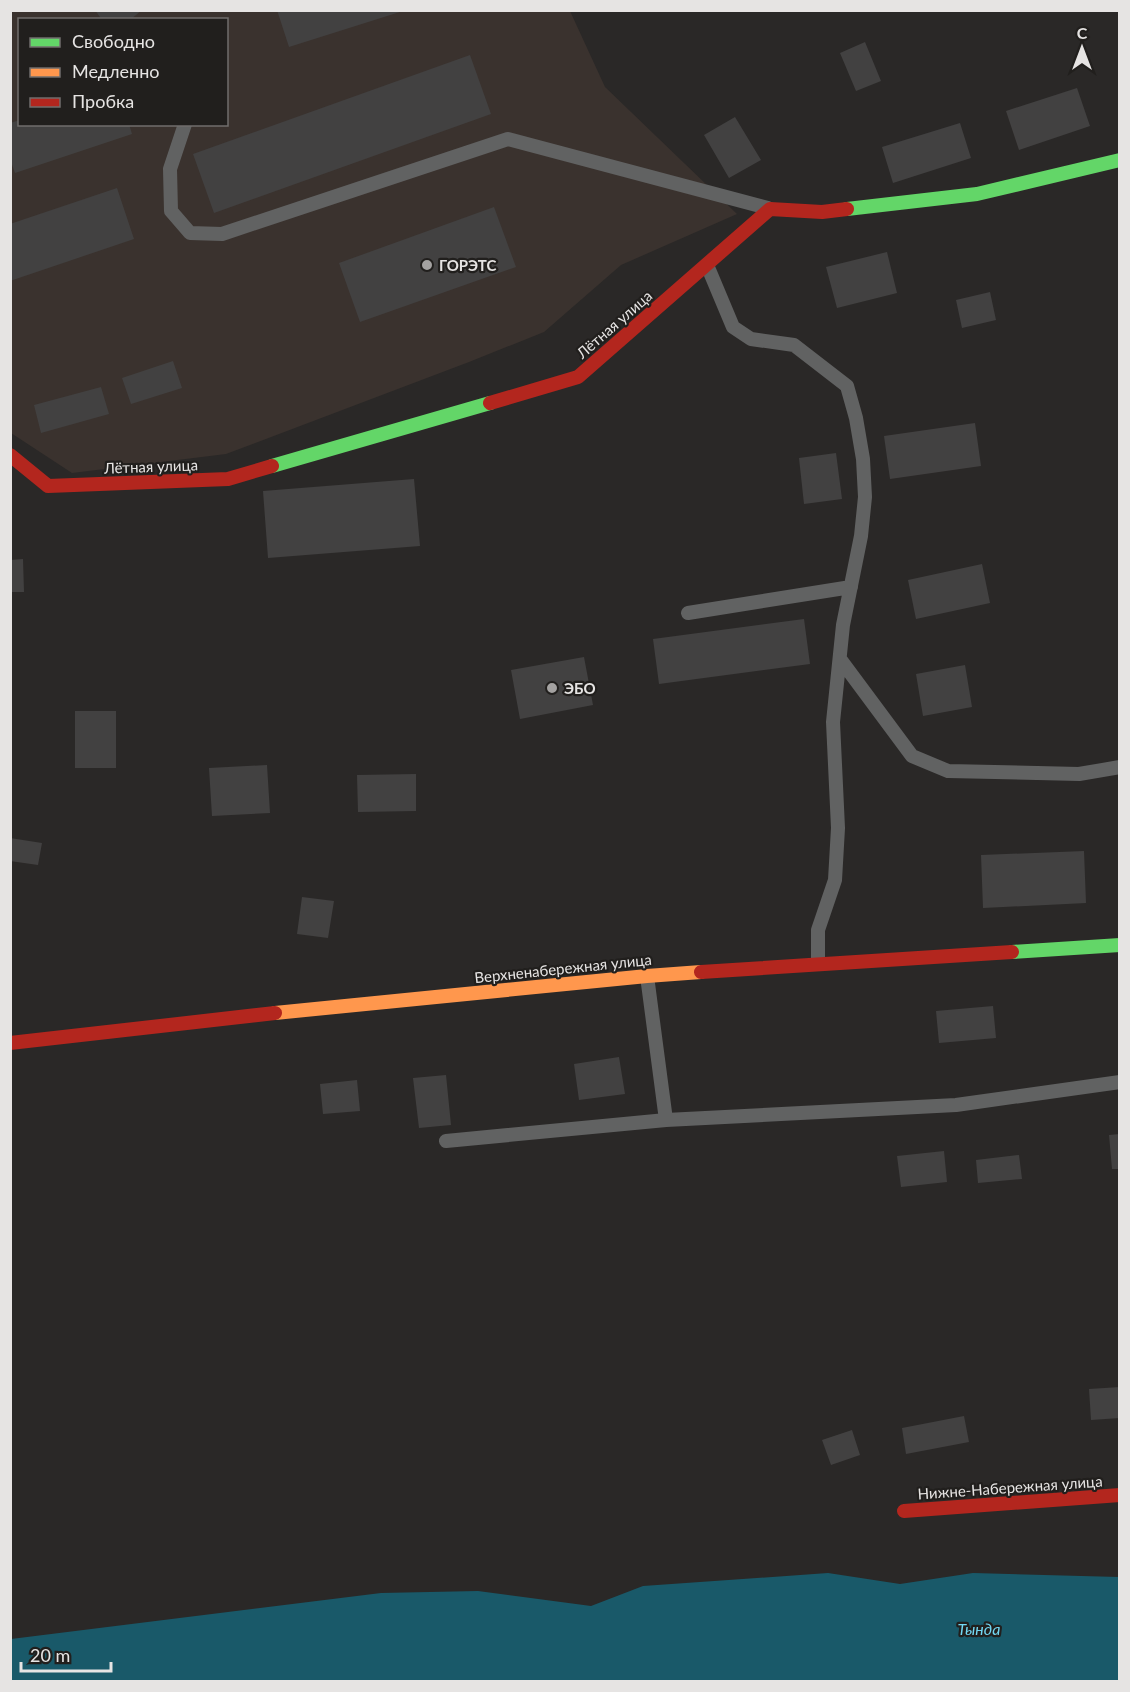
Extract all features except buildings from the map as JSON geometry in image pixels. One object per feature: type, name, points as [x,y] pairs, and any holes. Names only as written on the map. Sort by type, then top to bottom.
[{"type":"street","points":[[770,209],[822,212],[977,194],[1119,160]]},
{"type":"street","name":"Лётная улица","points":[[10,455],[48,486],[228,479],[578,377],[770,209]]},
{"type":"street","name":"Верхненабережная улица","points":[[10,1043],[237,1017],[647,976],[1119,945]]},
{"type":"street","name":"Нижне-Набережная улица","points":[[904,1511],[1119,1495]]},
{"type":"lane","points":[[184,126],[170,170],[171,211],[190,233],[222,234],[508,138],[770,209]]},
{"type":"lane","points":[[707,264],[733,327],[752,339],[794,345],[848,386],[863,459],[866,497],[852,587],[843,625],[833,722],[838,828],[835,880],[818,930],[818,963]]},
{"type":"lane","points":[[688,613],[852,587]]},
{"type":"lane","points":[[840,659],[912,756],[948,771],[1079,774],[1119,768]]},
{"type":"lane","points":[[647,976],[666,1120]]},
{"type":"lane","points":[[446,1141],[666,1120],[956,1105],[1119,1082]]},
{"type":"shaded area","points":[[10,11],[570,11],[605,87],[737,214],[621,265],[544,332],[469,362],[226,454],[72,473],[11,433]]},
{"type":"water","name":"Тында","points":[[828,1573],[900,1584],[973,1573],[1119,1577],[1119,1681],[11,1681],[11,1639],[381,1593],[478,1591],[591,1606],[643,1586]]},
{"type":"traffic: fast","points":[[847,209],[977,194],[1120,160]]},
{"type":"traffic: fast","points":[[272,466],[490,403]]},
{"type":"traffic: fast","points":[[1012,952],[1120,945]]},
{"type":"traffic: slow","points":[[275,1013],[701,972]]},
{"type":"traffic: jam","points":[[490,403],[578,377],[770,209],[822,212],[847,209]]},
{"type":"traffic: jam","points":[[10,455],[48,486],[228,479],[272,466]]},
{"type":"traffic: jam","points":[[701,972],[1012,952]]},
{"type":"traffic: jam","points":[[10,1043],[275,1013]]},
{"type":"traffic: jam","points":[[904,1511],[1120,1495]]},
{"type":"place","name":"ГОРЭТС","points":[[427,265]]},
{"type":"place","name":"ЭБО","points":[[552,688]]}]
